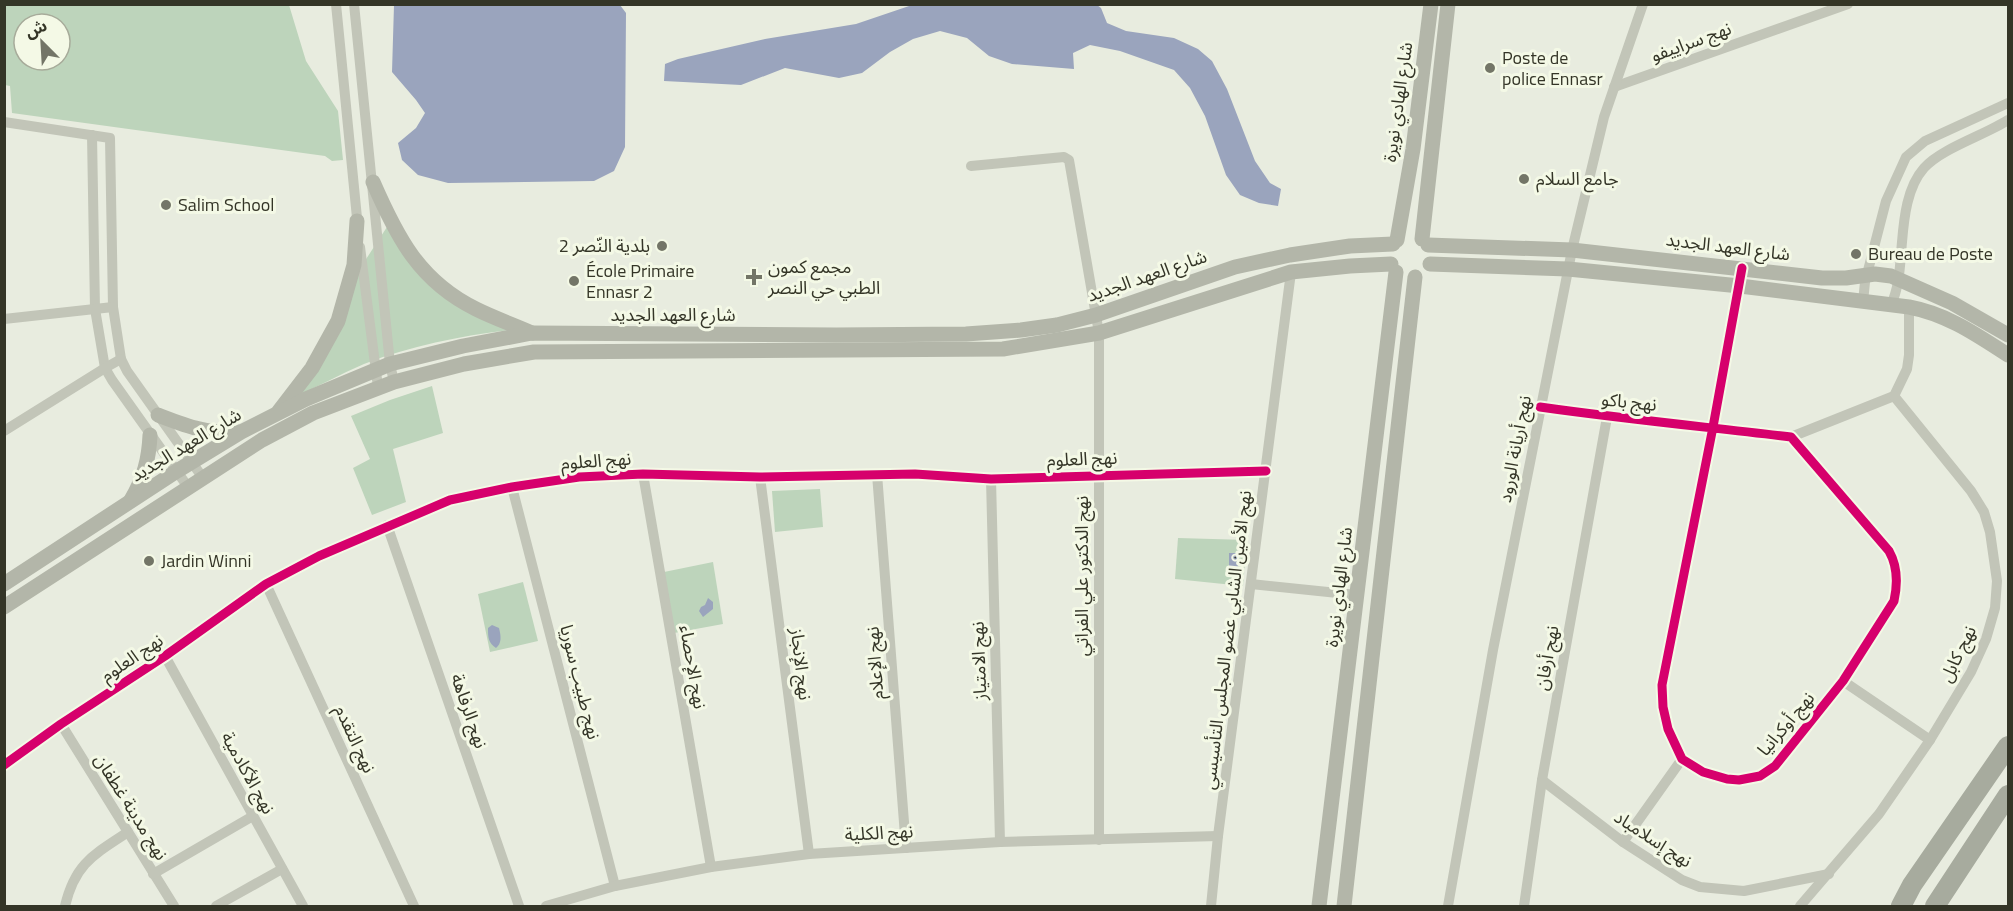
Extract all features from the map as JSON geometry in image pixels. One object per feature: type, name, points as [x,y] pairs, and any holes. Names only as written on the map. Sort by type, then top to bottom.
[{"type":"highway","points":[[1901,906],[1912,885],[2008,746]]},
{"type":"highway","points":[[1911,906],[2005,781]]},
{"type":"highway","points":[[1935,906],[2005,781]]},
{"type":"highway","points":[[1950,906],[2008,818]]},
{"type":"main road","name":"شارع الهادي نويرة","points":[[1395,242],[1413,149],[1431,4]]},
{"type":"main road","name":"شارع الهادي نويرة","points":[[1425,242],[1448,4]]},
{"type":"main road","points":[[373,182],[392,225],[413,258],[441,287],[475,309],[532,333]]},
{"type":"main road","points":[[278,414],[312,368],[338,321],[354,265],[357,222]]},
{"type":"main road","points":[[1407,236],[1425,242],[1431,251],[1430,264],[1424,273],[1415,277],[1405,277],[1393,268],[1389,254],[1395,242],[1407,236]]},
{"type":"main road","name":"شارع العهد الجديد","points":[[4,585],[191,462],[242,432],[306,399],[390,364],[463,346],[532,333],[826,335],[966,334],[1020,330],[1057,325],[1096,315],[1235,267],[1290,255],[1395,242]]},
{"type":"main road","name":"شارع العهد الجديد","points":[[1425,242],[1572,250],[1821,278],[1883,275],[1899,279],[1952,303],[2008,335]]},
{"type":"main road","name":"شارع العهد الجديد","points":[[1430,264],[1568,268],[1909,307],[1931,312],[1955,322],[2008,355]]},
{"type":"main road","name":"شارع العهد الجديد","points":[[4,607],[262,440],[313,413],[378,387],[464,364],[534,352],[1003,349],[1099,333],[1292,272],[1350,266],[1393,268]]},
{"type":"main road","name":"شارع الهادي نويرة","points":[[1319,906],[1357,595],[1393,268]]},
{"type":"main road","points":[[1344,906],[1415,277]]},
{"type":"main road","points":[[158,414],[195,429],[221,433],[242,432]]},
{"type":"main road","points":[[129,502],[147,466],[150,435]]},
{"type":"street","points":[[336,4],[357,222],[378,387]]},
{"type":"street","points":[[354,4],[390,364],[394,382]]},
{"type":"street","name":"نهج أريانة الورود","points":[[1448,906],[1492,650],[1568,268],[1591,168],[1614,87],[1643,4]]},
{"type":"street","name":"نهج سراييفو","points":[[1614,87],[1848,4]]},
{"type":"street","points":[[1863,302],[1867,275],[1886,201],[1906,158],[1925,141],[2008,103]]},
{"type":"street","points":[[1891,305],[1899,279],[1904,229],[1911,193],[1917,178],[1940,156],[2008,120]]},
{"type":"street","points":[[4,122],[110,138],[113,307],[121,359],[127,371],[203,478]]},
{"type":"street","points":[[92,135],[95,309],[105,368],[188,487]]},
{"type":"street","name":"نهج الدكتور علي الفراتي","points":[[971,166],[1064,157],[1069,160],[1071,169],[1099,333],[1099,840]]},
{"type":"street","points":[[1623,842],[1682,759],[1668,729],[1663,707],[1662,685],[1742,268]]},
{"type":"street","name":"نهج الأمين الشابي عضو المجلس التأسيسي","points":[[1211,906],[1218,836],[1292,272]]},
{"type":"street","points":[[4,319],[113,307]]},
{"type":"street","points":[[1713,427],[1791,437],[1894,396],[1907,369],[1909,307]]},
{"type":"street","points":[[4,431],[121,359]]},
{"type":"street","name":"نهج كابل","points":[[1800,906],[1879,814],[1930,740],[1971,672],[1986,639],[1995,608],[1997,581],[1990,532],[1984,512],[1971,491],[1894,396]]},
{"type":"street","name":"نهج باكو","points":[[1540,407],[1607,417],[1713,427]]},
{"type":"street","name":"نهج أرفان","points":[[1524,906],[1542,780],[1607,417]]},
{"type":"street","name":"نهج أوكرانيا","points":[[1682,759],[1702,772],[1715,777],[1739,780],[1760,776],[1775,766],[1843,681],[1894,601],[1897,586],[1895,566],[1889,550],[1791,437]]},
{"type":"street","name":"نهج العلوم","points":[[4,765],[61,724],[165,656],[266,584],[319,556],[450,500],[512,487],[579,477],[643,474],[760,477],[915,474],[991,479],[1266,471]]},
{"type":"street","name":"نهج الإحصاء","points":[[643,474],[711,867]]},
{"type":"street","name":"نهج الإعلام","points":[[877,474],[906,849]]},
{"type":"street","name":"نهج الإنجاز","points":[[760,477],[809,854]]},
{"type":"street","name":"نهج الامتياز","points":[[991,479],[1000,842]]},
{"type":"street","name":"نهج طبيب سوريا","points":[[512,487],[615,885]]},
{"type":"street","name":"نهج الرفاهة","points":[[387,525],[519,906]]},
{"type":"street","name":"نهج التقدم","points":[[266,584],[414,906]]},
{"type":"street","points":[[1251,584],[1357,595]]},
{"type":"street","name":"نهج الأكادمية","points":[[165,656],[303,906]]},
{"type":"street","points":[[1843,681],[1930,740]]},
{"type":"street","name":"نهج مدينة غطفان","points":[[61,724],[174,906]]},
{"type":"street","name":"نهج إسلامباد","points":[[1542,780],[1623,842],[1682,880],[1700,887],[1744,891],[1829,874]]},
{"type":"street","points":[[153,874],[253,816]]},
{"type":"street","points":[[65,906],[78,870],[95,854],[128,832]]},
{"type":"street","name":"نهج الكلية","points":[[546,906],[615,885],[711,867],[809,854],[1000,842],[1218,836]]},
{"type":"street","points":[[216,906],[282,869]]},
{"type":"green space","points":[[5,4],[289,5],[306,61],[338,111],[343,160],[332,161],[325,156],[12,113],[10,86],[5,85]]},
{"type":"green space","points":[[387,227],[408,261],[509,330],[454,339],[399,352],[364,364],[296,397],[357,273]]},
{"type":"green space","points":[[432,386],[443,433],[393,449],[406,502],[372,515],[353,468],[370,459],[351,416]]},
{"type":"green space","points":[[820,489],[823,527],[775,532],[772,491]]},
{"type":"green space","points":[[1178,538],[1247,540],[1243,586],[1175,579]]},
{"type":"green space","points":[[713,562],[723,624],[674,633],[664,572]]},
{"type":"green space","points":[[523,582],[538,641],[490,652],[478,594]]},
{"type":"water","points":[[915,4],[1097,5],[1101,8],[1107,23],[1126,31],[1174,38],[1198,49],[1212,61],[1227,89],[1255,161],[1270,183],[1281,189],[1278,206],[1259,203],[1240,195],[1226,175],[1205,116],[1190,88],[1174,70],[1120,51],[1090,45],[1073,53],[1074,69],[1012,64],[989,56],[967,38],[940,31],[913,39],[890,52],[862,73],[839,78],[785,68],[741,85],[664,81],[665,64],[678,59],[765,39],[856,24]]},
{"type":"water","points":[[394,5],[620,5],[626,13],[625,147],[614,171],[594,181],[448,183],[418,175],[402,160],[398,143],[416,128],[425,113],[392,72]]},
{"type":"water","points":[[1229,553],[1238,553],[1238,574],[1229,574]]},
{"type":"water","points":[[708,598],[713,602],[713,609],[703,617],[699,611]]},
{"type":"water","points":[[492,625],[499,628],[500,642],[496,648],[488,637],[488,628]]},
{"type":"cycle path","points":[[1540,407],[1666,423],[1697,426],[1729,430],[1760,433],[1791,437],[1889,551],[1896,575],[1894,601],[1843,681],[1775,766],[1760,776],[1739,780],[1727,779],[1703,772],[1682,759],[1668,729],[1663,707],[1662,685],[1713,427],[1742,268]]},
{"type":"cycle path","points":[[4,765],[61,724],[165,656],[266,584],[319,556],[450,500],[512,487],[579,477],[643,474],[760,477],[915,474],[991,479],[1266,471]]},
{"type":"place","name":"Poste de police Ennasr","points":[[1490,68]]},
{"type":"place","name":"جامع السلام","points":[[1524,179]]},
{"type":"place","name":"Salim School","points":[[166,205]]},
{"type":"place","name":"بلدية النّصر 2","points":[[662,246]]},
{"type":"place","name":"Bureau de Poste","points":[[1856,254]]},
{"type":"place","name":"مجمع كمون الطبي حي النصر","points":[[754,277]]},
{"type":"place","name":"École Primaire Ennasr 2","points":[[574,281]]},
{"type":"place","name":"Jardin Winni","points":[[149,561]]}]
